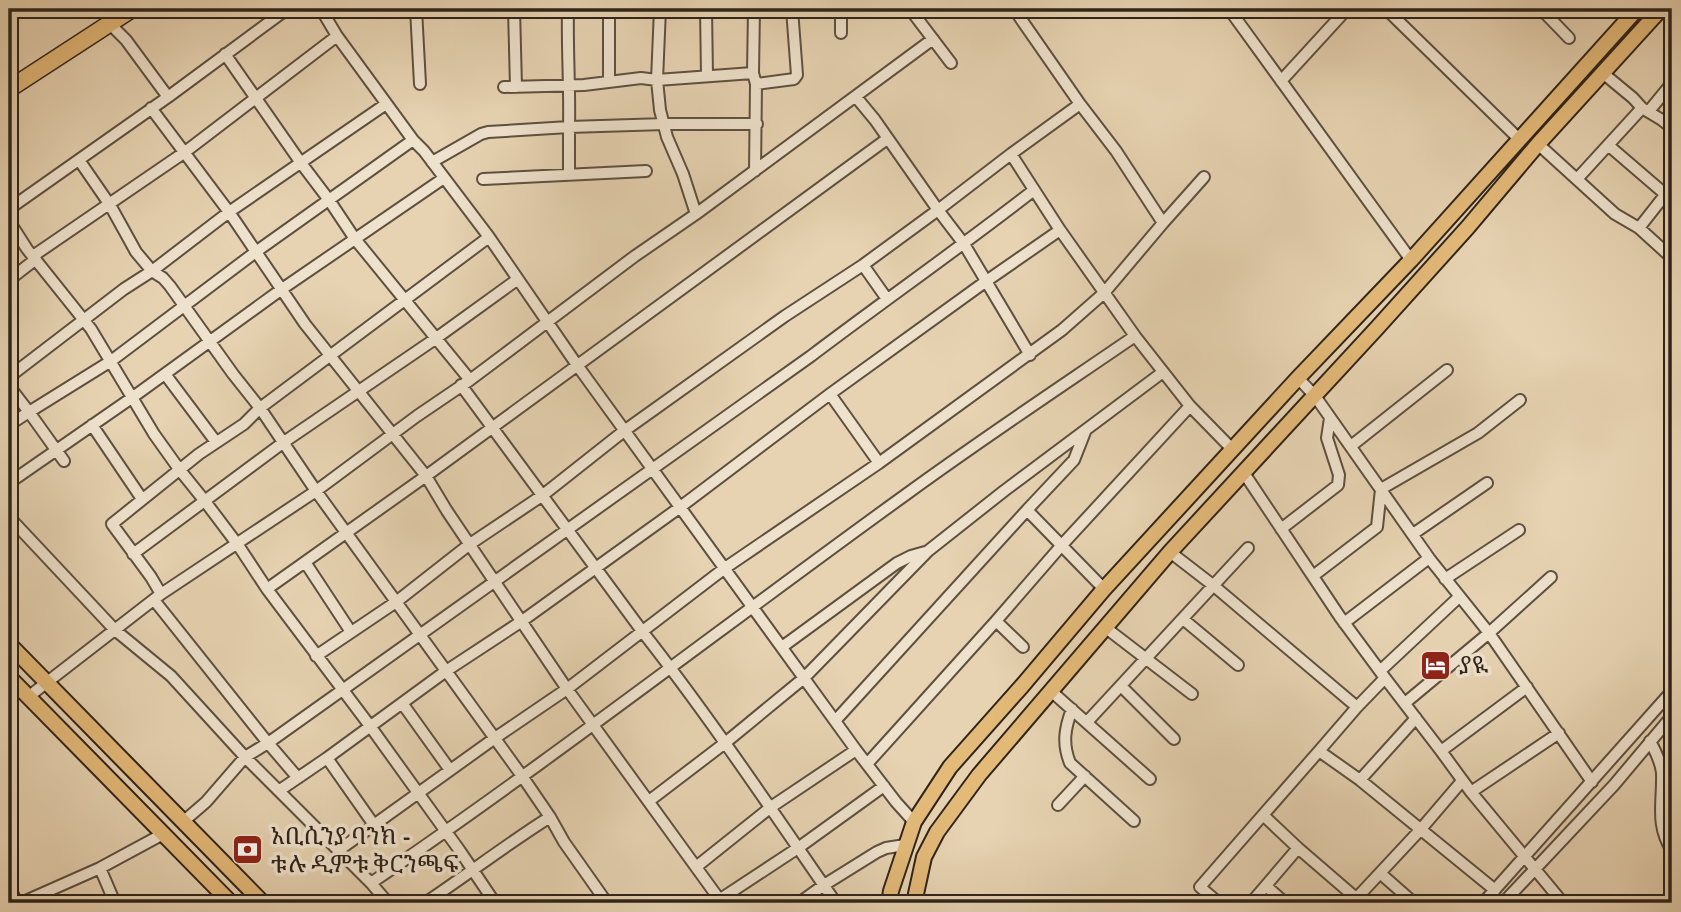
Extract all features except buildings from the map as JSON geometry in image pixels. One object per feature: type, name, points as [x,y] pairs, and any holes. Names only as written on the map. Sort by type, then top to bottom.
[{"type":"highway","points":[[9,89],[132,9]]},
{"type":"main road","points":[[889,903],[914,822],[950,767],[1023,686],[1104,589],[1298,378],[1411,260],[1637,9]]},
{"type":"main road","points":[[914,903],[924,857],[937,832],[979,775],[1170,552],[1468,227],[1538,144],[1661,9]]},
{"type":"main road","points":[[9,644],[263,903]]},
{"type":"main road","points":[[9,677],[231,903]]},
{"type":"street","points":[[9,209],[287,9]]},
{"type":"street","points":[[321,9],[386,104],[489,237],[576,365],[679,508],[856,750],[914,822]]},
{"type":"street","points":[[380,10],[415,9],[421,84]]},
{"type":"street","points":[[514,9],[516,87]]},
{"type":"street","points":[[568,9],[569,175]]},
{"type":"street","points":[[609,9],[610,82]]},
{"type":"street","points":[[660,9],[657,80],[660,110],[667,137],[696,214]]},
{"type":"street","points":[[706,9],[707,76]]},
{"type":"street","points":[[754,9],[757,124],[755,171]]},
{"type":"street","points":[[504,87],[569,86],[641,78],[657,80],[707,76],[794,79],[797,75],[792,9]]},
{"type":"street","points":[[841,9],[841,33]]},
{"type":"street","points":[[910,9],[951,63]]},
{"type":"street","points":[[1014,9],[1116,151],[1163,223]]},
{"type":"street","points":[[1229,9],[1411,260]]},
{"type":"street","points":[[1281,81],[1347,9]]},
{"type":"street","points":[[1386,9],[1519,139]]},
{"type":"street","points":[[1541,9],[1569,38]]},
{"type":"street","points":[[109,23],[132,48],[168,97]]},
{"type":"street","points":[[9,280],[35,258],[185,152],[337,36]]},
{"type":"street","points":[[28,697],[157,597],[316,491],[933,39]]},
{"type":"street","points":[[225,54],[355,239],[405,299],[466,382],[492,426],[771,807],[836,903]]},
{"type":"street","points":[[1604,74],[1672,128]]},
{"type":"street","points":[[1577,179],[1672,83]]},
{"type":"street","points":[[856,97],[964,244],[1030,355]]},
{"type":"street","points":[[9,377],[229,212],[386,104]]},
{"type":"street","points":[[316,656],[396,602],[470,544],[543,495],[624,431],[785,316],[863,265],[1080,104]]},
{"type":"street","points":[[151,108],[331,356],[426,476],[567,689],[720,901],[884,786]]},
{"type":"street","points":[[432,162],[488,132],[665,124],[757,124]]},
{"type":"street","points":[[267,589],[887,139]]},
{"type":"street","points":[[9,425],[111,361],[257,251],[413,140]]},
{"type":"street","points":[[1538,144],[1615,214],[1639,228],[1672,258]]},
{"type":"street","points":[[1608,145],[1669,190],[1639,228]]},
{"type":"street","points":[[1011,154],[1060,230],[1135,336],[1190,406],[1232,449]]},
{"type":"street","points":[[79,160],[110,205],[131,244],[152,271],[163,278],[260,408],[316,491],[522,776],[607,903]]},
{"type":"street","points":[[483,179],[646,171]]},
{"type":"street","points":[[339,850],[567,689],[725,568],[1030,355],[1104,293],[1204,177]]},
{"type":"street","points":[[9,483],[282,289],[444,178]]},
{"type":"street","points":[[184,821],[245,757],[811,356],[1034,190]]},
{"type":"street","points":[[9,221],[84,320],[154,434],[238,545],[267,589],[495,903]]},
{"type":"street","points":[[280,790],[446,671],[522,621],[679,508],[830,394],[1060,230]]},
{"type":"street","points":[[298,778],[268,743],[157,597],[151,577],[112,524],[179,469],[244,424],[260,408],[489,237]]},
{"type":"street","points":[[863,265],[887,299]]},
{"type":"street","points":[[133,554],[284,442],[518,279]]},
{"type":"street","points":[[371,883],[594,725],[910,491],[1135,336]]},
{"type":"street","points":[[1351,446],[1447,370]]},
{"type":"street","points":[[649,801],[804,678],[928,551],[1163,372]]},
{"type":"street","points":[[165,374],[216,442]]},
{"type":"street","points":[[1298,378],[1315,396],[1429,558],[1489,633],[1592,782]]},
{"type":"street","points":[[9,386],[64,461]]},
{"type":"street","points":[[830,394],[879,463]]},
{"type":"street","points":[[1381,489],[1478,433],[1520,400]]},
{"type":"street","points":[[867,764],[1060,546],[1190,406]]},
{"type":"street","points":[[1281,529],[1338,485],[1339,475],[1327,438],[1330,418]]},
{"type":"street","points":[[92,425],[142,499]]},
{"type":"street","points":[[835,721],[1074,460],[1085,432]]},
{"type":"street","points":[[1244,473],[1382,675],[1462,781],[1563,903]]},
{"type":"street","points":[[1413,534],[1487,482]]},
{"type":"street","points":[[1313,576],[1377,527],[1381,489]]},
{"type":"street","points":[[1027,510],[1104,589]]},
{"type":"street","points":[[9,517],[115,630],[171,676],[245,757],[388,903]]},
{"type":"street","points":[[1445,579],[1519,530]]},
{"type":"street","points":[[1087,722],[1248,548]]},
{"type":"street","points":[[782,648],[897,563],[928,551]]},
{"type":"street","points":[[1170,552],[1357,707]]},
{"type":"street","points":[[1345,623],[1429,558]]},
{"type":"street","points":[[305,562],[351,632]]},
{"type":"street","points":[[1405,704],[1551,577]]},
{"type":"street","points":[[1219,903],[1200,887],[1382,675],[1459,597]]},
{"type":"street","points":[[1183,619],[1238,666]]},
{"type":"street","points":[[996,621],[1023,647]]},
{"type":"street","points":[[1105,628],[1192,694]]},
{"type":"street","points":[[1121,686],[1174,739]]},
{"type":"street","points":[[1441,751],[1527,687]]},
{"type":"street","points":[[1051,691],[1150,779]]},
{"type":"street","points":[[1483,903],[1672,691]]},
{"type":"street","points":[[402,703],[450,770]]},
{"type":"street","points":[[1072,709],[1066,727],[1066,750],[1070,763],[1134,821]]},
{"type":"street","points":[[1503,903],[1614,785],[1672,716]]},
{"type":"street","points":[[1360,780],[1416,718]]},
{"type":"street","points":[[1471,792],[1559,733]]},
{"type":"street","points":[[1650,741],[1662,771],[1660,817],[1665,839],[1672,851]]},
{"type":"street","points":[[696,867],[771,807],[856,750]]},
{"type":"street","points":[[1319,751],[1360,780],[1495,890]]},
{"type":"street","points":[[327,758],[374,825]]},
{"type":"street","points":[[1058,806],[1085,776]]},
{"type":"street","points":[[1263,815],[1354,901],[1462,781]]},
{"type":"street","points":[[425,903],[506,844],[550,817]]},
{"type":"street","points":[[9,886],[19,903],[100,867],[163,834]]},
{"type":"street","points":[[799,903],[877,852],[905,845]]},
{"type":"street","points":[[1251,903],[1298,848]]},
{"type":"street","points":[[100,867],[115,903]]},
{"type":"street","points":[[1380,873],[1414,903]]},
{"type":"street","points":[[1266,886],[1285,903]]},
{"type":"place","name":"ያዪ","points":[[1436,665]]},
{"type":"place","name":"አቢሲንያ ባንክ - ቱሉ ዲምቱ ቅርንጫፍ","points":[[248,850]]}]
